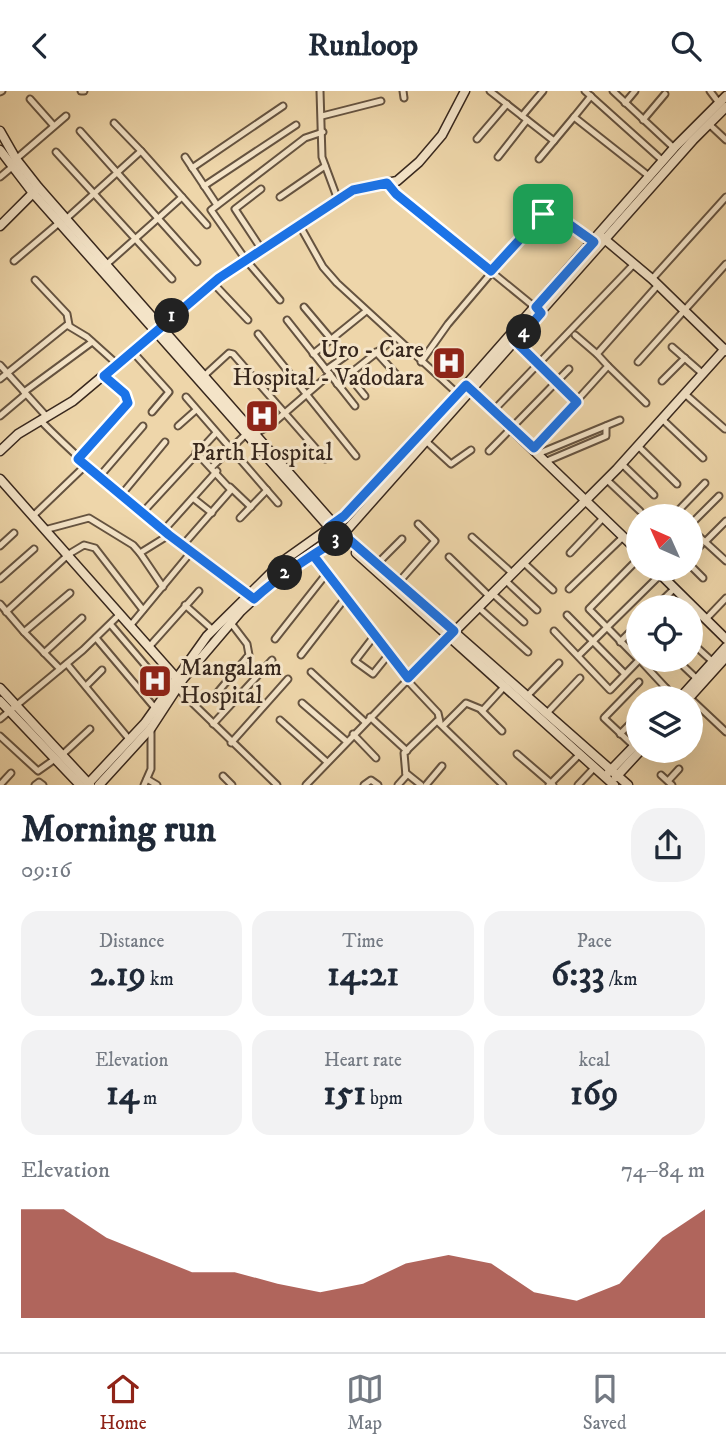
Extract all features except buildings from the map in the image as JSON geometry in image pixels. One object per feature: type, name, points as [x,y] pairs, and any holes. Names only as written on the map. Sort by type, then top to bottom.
[{"type":"street","points":[[320,91],[325,166],[338,200]]},
{"type":"street","points":[[403,91],[404,99]]},
{"type":"street","points":[[0,451],[18,434],[73,401],[157,328],[246,260],[353,190],[397,181],[442,135],[465,91]]},
{"type":"street","points":[[490,91],[554,141]]},
{"type":"street","points":[[498,97],[503,91]]},
{"type":"street","points":[[498,157],[543,91]]},
{"type":"street","points":[[585,91],[663,161]]},
{"type":"street","points":[[613,91],[674,148]]},
{"type":"street","points":[[625,103],[635,91]]},
{"type":"street","points":[[710,91],[723,105]]},
{"type":"street","points":[[643,120],[665,95]]},
{"type":"street","points":[[540,159],[591,96]]},
{"type":"street","points":[[600,239],[709,124],[723,105],[726,96]]},
{"type":"street","points":[[30,99],[54,126]]},
{"type":"street","points":[[322,116],[381,101]]},
{"type":"street","points":[[477,139],[507,104]]},
{"type":"street","points":[[0,688],[12,708],[87,785],[231,624],[251,597],[342,536],[600,239],[674,148],[723,105]]},
{"type":"street","points":[[192,168],[283,106]]},
{"type":"street","points":[[0,177],[66,116]]},
{"type":"street","points":[[574,117],[650,177]]},
{"type":"street","points":[[114,123],[207,225]]},
{"type":"street","points":[[709,124],[726,141]]},
{"type":"street","points":[[204,186],[296,125]]},
{"type":"street","points":[[0,131],[14,163]]},
{"type":"street","points":[[80,131],[197,263]]},
{"type":"street","points":[[279,300],[246,260],[211,210],[305,138],[323,132]]},
{"type":"street","points":[[0,150],[157,328],[246,434],[331,525]]},
{"type":"street","points":[[14,261],[141,151]]},
{"type":"street","points":[[56,152],[172,279]]},
{"type":"street","points":[[185,157],[217,205]]},
{"type":"street","points":[[279,197],[325,166]]},
{"type":"street","points":[[387,183],[396,194],[538,310]]},
{"type":"street","points":[[261,189],[235,209],[262,250]]},
{"type":"street","points":[[0,226],[36,190]]},
{"type":"street","points":[[107,264],[182,197]]},
{"type":"street","points":[[597,354],[726,197]]},
{"type":"street","points":[[306,785],[345,741],[622,464],[725,350],[634,264],[600,239],[552,212],[545,212],[448,324],[421,362]]},
{"type":"street","points":[[63,221],[107,264],[157,328],[205,375],[256,433],[331,525],[330,537],[342,536],[377,564],[503,687],[609,782],[614,772],[626,760]]},
{"type":"street","points":[[300,226],[323,267],[365,312],[458,394]]},
{"type":"street","points":[[494,410],[634,264]]},
{"type":"street","points":[[639,362],[726,264]]},
{"type":"street","points":[[35,280],[67,314],[69,325],[117,364]]},
{"type":"street","points":[[214,283],[248,320]]},
{"type":"street","points":[[304,307],[331,339]]},
{"type":"street","points":[[99,785],[151,728],[213,631],[251,597],[292,554],[344,516],[458,394],[469,388],[516,342],[538,310]]},
{"type":"street","points":[[313,353],[365,312]]},
{"type":"street","points":[[287,320],[355,406]]},
{"type":"street","points":[[0,379],[69,325]]},
{"type":"street","points":[[258,334],[356,457]]},
{"type":"street","points":[[575,335],[646,403]]},
{"type":"street","points":[[337,384],[395,338]]},
{"type":"street","points":[[0,416],[25,393],[92,342]]},
{"type":"street","points":[[516,342],[577,402]]},
{"type":"street","points":[[673,347],[702,374]]},
{"type":"street","points":[[132,351],[169,392],[152,412]]},
{"type":"street","points":[[376,352],[396,374]]},
{"type":"street","points":[[205,375],[229,353],[233,354],[286,411],[325,459]]},
{"type":"street","points":[[256,433],[286,411],[347,355]]},
{"type":"street","points":[[663,381],[685,358]]},
{"type":"street","points":[[0,365],[78,459],[167,533],[251,597]]},
{"type":"street","points":[[537,451],[608,366]]},
{"type":"street","points":[[489,450],[569,369]]},
{"type":"street","points":[[348,375],[365,396]]},
{"type":"street","points":[[78,459],[128,403],[125,394],[104,376]]},
{"type":"street","points":[[469,388],[626,540]]},
{"type":"street","points":[[685,394],[725,429]]},
{"type":"street","points":[[186,397],[278,503]]},
{"type":"street","points":[[178,426],[196,409]]},
{"type":"street","points":[[662,419],[702,458]]},
{"type":"street","points":[[537,451],[620,420]]},
{"type":"street","points":[[100,476],[143,426]]},
{"type":"street","points":[[547,461],[606,436],[606,426]]},
{"type":"street","points":[[143,512],[216,433]]},
{"type":"street","points":[[140,553],[167,533],[215,469],[246,434]]},
{"type":"street","points":[[425,440],[452,464],[471,450]]},
{"type":"street","points":[[122,494],[165,442]]},
{"type":"street","points":[[638,446],[677,484]]},
{"type":"street","points":[[196,452],[251,507]]},
{"type":"street","points":[[34,515],[86,464]]},
{"type":"street","points":[[622,464],[654,495]]},
{"type":"street","points":[[0,479],[69,554],[213,724],[276,785]]},
{"type":"street","points":[[606,479],[632,504]]},
{"type":"street","points":[[685,504],[705,483]]},
{"type":"street","points":[[183,545],[230,491],[230,487]]},
{"type":"street","points":[[240,518],[267,490]]},
{"type":"street","points":[[704,512],[719,496]]},
{"type":"street","points":[[193,498],[212,513]]},
{"type":"street","points":[[570,553],[604,517]]},
{"type":"street","points":[[48,530],[89,518],[111,530],[140,553],[163,587]]},
{"type":"street","points":[[726,521],[705,542],[726,561]]},
{"type":"street","points":[[331,525],[342,524],[342,536],[451,634],[528,695],[628,785]]},
{"type":"street","points":[[398,583],[435,541],[418,524]]},
{"type":"street","points":[[0,546],[14,533]]},
{"type":"street","points":[[472,537],[512,573]]},
{"type":"street","points":[[569,589],[623,537]]},
{"type":"street","points":[[377,564],[402,539]]},
{"type":"street","points":[[6,611],[69,554],[84,545],[95,548],[143,611]]},
{"type":"street","points":[[0,579],[34,549]]},
{"type":"street","points":[[130,626],[192,551]]},
{"type":"street","points":[[313,555],[408,679],[438,713],[442,723],[503,785]]},
{"type":"street","points":[[449,557],[524,622]]},
{"type":"street","points":[[523,562],[553,590]]},
{"type":"street","points":[[626,571],[589,609],[626,648]]},
{"type":"street","points":[[275,639],[327,573]]},
{"type":"street","points":[[505,580],[537,610]]},
{"type":"street","points":[[579,655],[655,581]]},
{"type":"street","points":[[667,581],[680,595]]},
{"type":"street","points":[[668,595],[675,588]]},
{"type":"street","points":[[149,647],[199,591]]},
{"type":"street","points":[[24,632],[70,593]]},
{"type":"street","points":[[301,655],[346,597]]},
{"type":"street","points":[[706,619],[726,598]]},
{"type":"street","points":[[0,604],[60,669]]},
{"type":"street","points":[[185,605],[213,631]]},
{"type":"street","points":[[478,607],[528,652]]},
{"type":"street","points":[[0,719],[67,664],[120,614]]},
{"type":"street","points":[[554,631],[610,690],[625,674],[567,615]]},
{"type":"street","points":[[703,617],[726,639]]},
{"type":"street","points":[[44,653],[82,618]]},
{"type":"street","points":[[212,699],[249,655],[247,644],[231,624]]},
{"type":"street","points":[[111,625],[151,672]]},
{"type":"street","points":[[374,635],[355,661],[371,675],[389,654]]},
{"type":"street","points":[[620,642],[626,636]]},
{"type":"street","points":[[96,638],[155,708]]},
{"type":"street","points":[[691,686],[726,647]]},
{"type":"street","points":[[703,653],[713,662]]},
{"type":"street","points":[[701,686],[726,657]]},
{"type":"street","points":[[213,724],[272,660]]},
{"type":"street","points":[[528,695],[559,663]]},
{"type":"street","points":[[67,664],[129,739]]},
{"type":"street","points":[[86,687],[102,670]]},
{"type":"street","points":[[311,672],[365,722]]},
{"type":"street","points":[[651,672],[664,686]]},
{"type":"street","points":[[690,672],[698,679]]},
{"type":"street","points":[[547,713],[580,678]]},
{"type":"street","points":[[231,743],[288,679]]},
{"type":"street","points":[[626,739],[605,720],[605,716],[639,681]]},
{"type":"street","points":[[481,710],[503,687]]},
{"type":"street","points":[[0,701],[12,708]]},
{"type":"street","points":[[302,703],[345,741]]},
{"type":"street","points":[[421,785],[406,773],[403,758],[407,751],[466,703],[481,710],[502,731]]},
{"type":"street","points":[[703,710],[726,732]]},
{"type":"street","points":[[370,717],[407,751]]},
{"type":"street","points":[[280,720],[327,762]]},
{"type":"street","points":[[151,728],[152,767],[146,782],[158,785]]},
{"type":"street","points":[[620,734],[626,728]]},
{"type":"street","points":[[0,736],[38,771],[90,729]]},
{"type":"street","points":[[352,734],[376,758]]},
{"type":"street","points":[[517,754],[551,784],[580,754]]},
{"type":"street","points":[[426,785],[442,766]]},
{"type":"street","points":[[578,785],[594,768]]},
{"type":"street","points":[[661,775],[670,783],[679,769]]},
{"type":"street","points":[[0,785],[11,773]]},
{"type":"street","points":[[398,785],[406,773]]},
{"type":"street","points":[[223,776],[232,785]]},
{"type":"street","points":[[364,785],[371,780],[378,785]]},
{"type":"street","points":[[35,785],[39,782],[43,785]]},
{"type":"place","name":"Uro - Care Hospital - Vadodara","points":[[449,363]]},
{"type":"place","name":"Parth Hospital","points":[[262,416]]},
{"type":"place","name":"Mangalam Hospital","points":[[155,681]]},
{"type":"route","points":[[543,214],[491,271],[396,194],[387,183],[353,190],[219,278],[104,376],[125,394],[128,403],[78,459],[169,535],[254,599],[298,564],[313,555],[340,538],[344,535],[454,631],[408,678],[313,555],[338,539],[329,534],[330,526],[344,516],[466,385],[534,448],[577,402],[516,342],[541,313],[536,307],[594,242],[552,212],[543,214]]}]
